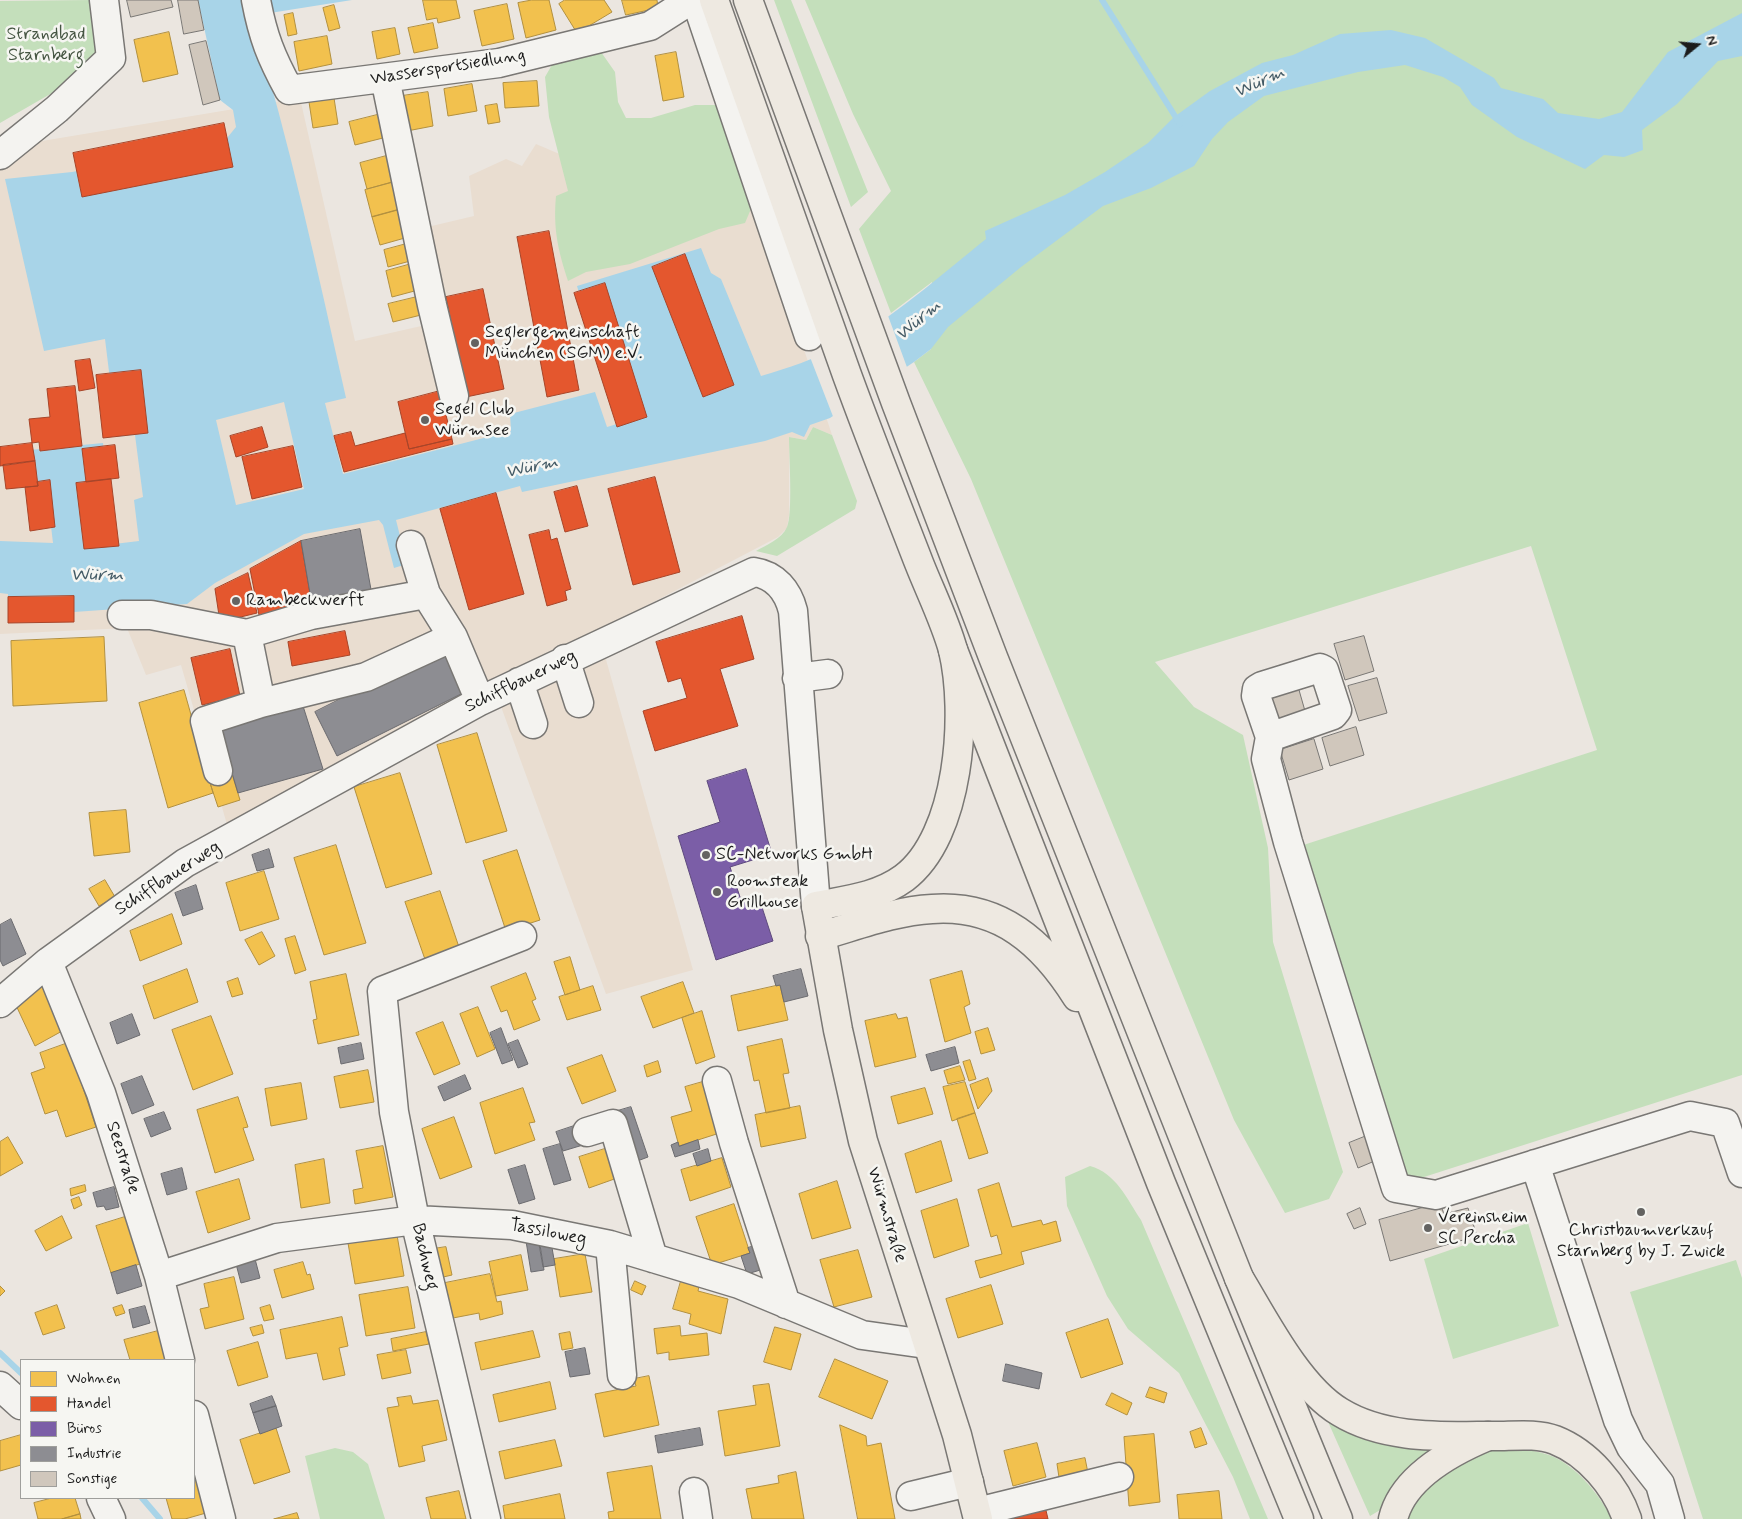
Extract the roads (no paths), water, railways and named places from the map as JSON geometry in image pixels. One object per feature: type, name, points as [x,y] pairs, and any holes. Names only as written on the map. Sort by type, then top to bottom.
[{"type":"main road","points":[[714,0],[818,329],[864,423],[1109,1052],[1299,1519]]},
{"type":"main road","points":[[748,0],[896,403],[1124,992],[1338,1519]]},
{"type":"main road","points":[[816,906],[868,897],[904,877],[924,855],[941,828],[951,794],[958,733],[958,693],[953,650]]},
{"type":"main road","name":"Würmstraße","points":[[816,906],[820,936],[863,1141],[926,1344],[957,1435],[978,1516]]},
{"type":"main road","points":[[820,936],[899,914],[932,908],[969,911],[1008,923],[1032,942],[1064,976],[1109,1052]]},
{"type":"main road","points":[[1239,1278],[1278,1342],[1300,1372],[1321,1397],[1339,1412],[1368,1427],[1397,1433],[1527,1436],[1554,1440],[1580,1455],[1608,1482],[1622,1506],[1626,1519]]},
{"type":"main road","points":[[1393,1519],[1409,1487],[1423,1473],[1464,1446],[1488,1436]]},
{"type":"street","points":[[0,155],[57,110],[110,58],[104,0]]},
{"type":"street","name":"Wassersportsiedlung","points":[[256,0],[262,31],[270,57],[289,90],[499,63],[650,26],[691,0]]},
{"type":"street","points":[[696,0],[818,329]]},
{"type":"street","points":[[385,78],[432,305],[454,396]]},
{"type":"street","points":[[411,545],[426,594],[453,637],[480,701]]},
{"type":"street","name":"Schiffbauerweg","points":[[0,1002],[48,962],[186,863],[480,701],[565,659],[754,572],[765,574],[782,587],[790,599],[793,611],[816,906]]},
{"type":"street","points":[[122,615],[151,615],[247,634],[311,615],[426,594]]},
{"type":"street","points":[[247,634],[261,703]]},
{"type":"street","points":[[218,771],[205,720],[261,703],[366,677],[453,637]]},
{"type":"street","points":[[565,659],[579,703]]},
{"type":"street","points":[[797,678],[828,674]]},
{"type":"street","points":[[519,682],[533,724]]},
{"type":"street","points":[[1270,736],[1266,759],[1288,842],[1396,1188],[1436,1196],[1690,1116],[1724,1123],[1742,1173]]},
{"type":"street","name":"Bachweg","points":[[486,1519],[415,1220],[394,1112],[382,991],[522,936]]},
{"type":"street","name":"Seestraße","points":[[48,962],[101,1094],[159,1276],[180,1359]]},
{"type":"street","points":[[717,1081],[734,1143],[786,1304]]},
{"type":"street","points":[[587,1132],[613,1124],[653,1258]]},
{"type":"street","points":[[1535,1164],[1618,1420],[1631,1447],[1660,1484],[1670,1519]]},
{"type":"street","name":"Tassiloweg","points":[[159,1276],[277,1238],[415,1220],[512,1225],[610,1245],[739,1284],[862,1335],[926,1344]]},
{"type":"street","points":[[610,1245],[622,1375]]},
{"type":"street","points":[[0,1386],[20,1403]]},
{"type":"street","points":[[195,1419],[221,1519]]},
{"type":"street","points":[[978,1516],[1119,1477]]},
{"type":"street","points":[[911,1496],[969,1482]]},
{"type":"street","points":[[694,1492],[698,1519]]},
{"type":"street","points":[[101,1499],[111,1519]]},
{"type":"water","name":"Würm","points":[[198,0],[352,0],[251,16],[291,158],[346,398],[325,403],[343,474],[511,431],[510,414],[595,392],[607,427],[617,424],[577,286],[701,248],[711,273],[721,279],[761,376],[821,355],[859,336],[896,311],[986,239],[985,231],[1065,195],[1105,172],[1148,143],[1174,117],[1210,91],[1262,63],[1293,55],[1340,34],[1391,30],[1425,38],[1494,78],[1501,88],[1543,99],[1558,113],[1599,119],[1622,112],[1668,52],[1742,13],[1742,56],[1718,61],[1677,104],[1642,130],[1643,150],[1624,157],[1604,155],[1585,169],[1517,137],[1472,105],[1460,87],[1443,77],[1405,65],[1358,72],[1264,96],[1228,122],[1212,139],[1194,166],[1151,188],[1103,206],[1021,267],[948,327],[931,349],[830,418],[810,425],[804,437],[792,432],[765,441],[522,492],[520,486],[396,520],[407,564],[394,568],[383,525],[379,520],[304,534],[215,583],[187,604],[74,612],[74,596],[8,597],[8,594],[0,593],[0,541],[53,543],[46,484],[34,485],[30,450],[103,443],[114,544],[139,541],[134,500],[143,497],[135,435],[117,437],[105,339],[44,351],[5,179],[72,172],[223,143],[236,127],[233,110],[220,100]],"holes":[[[284,402],[304,489],[236,505],[216,420]]]},
{"type":"waterway","points":[[1102,0],[1180,124]]},
{"type":"waterway","points":[[0,1353],[20,1372]]},
{"type":"waterway","points":[[143,1499],[160,1519]]},
{"type":"place","name":"Seglergemeinschaft München (SGM) e.V.","points":[[475,343]]},
{"type":"place","name":"Segel Club Würmsee","points":[[425,420]]},
{"type":"place","name":"Rambeckwerft","points":[[236,601]]},
{"type":"place","name":"SC-Networks GmbH","points":[[706,855]]},
{"type":"place","name":"Roomsteak Grillhouse","points":[[717,892]]},
{"type":"place","name":"Christbaumverkauf Starnberg by J. Zwick","points":[[1641,1212]]},
{"type":"place","name":"Vereinsheim SC Percha","points":[[1428,1228]]},
{"type":"park label","name":"Strandbad Starnberg","points":[[46,45]]}]
